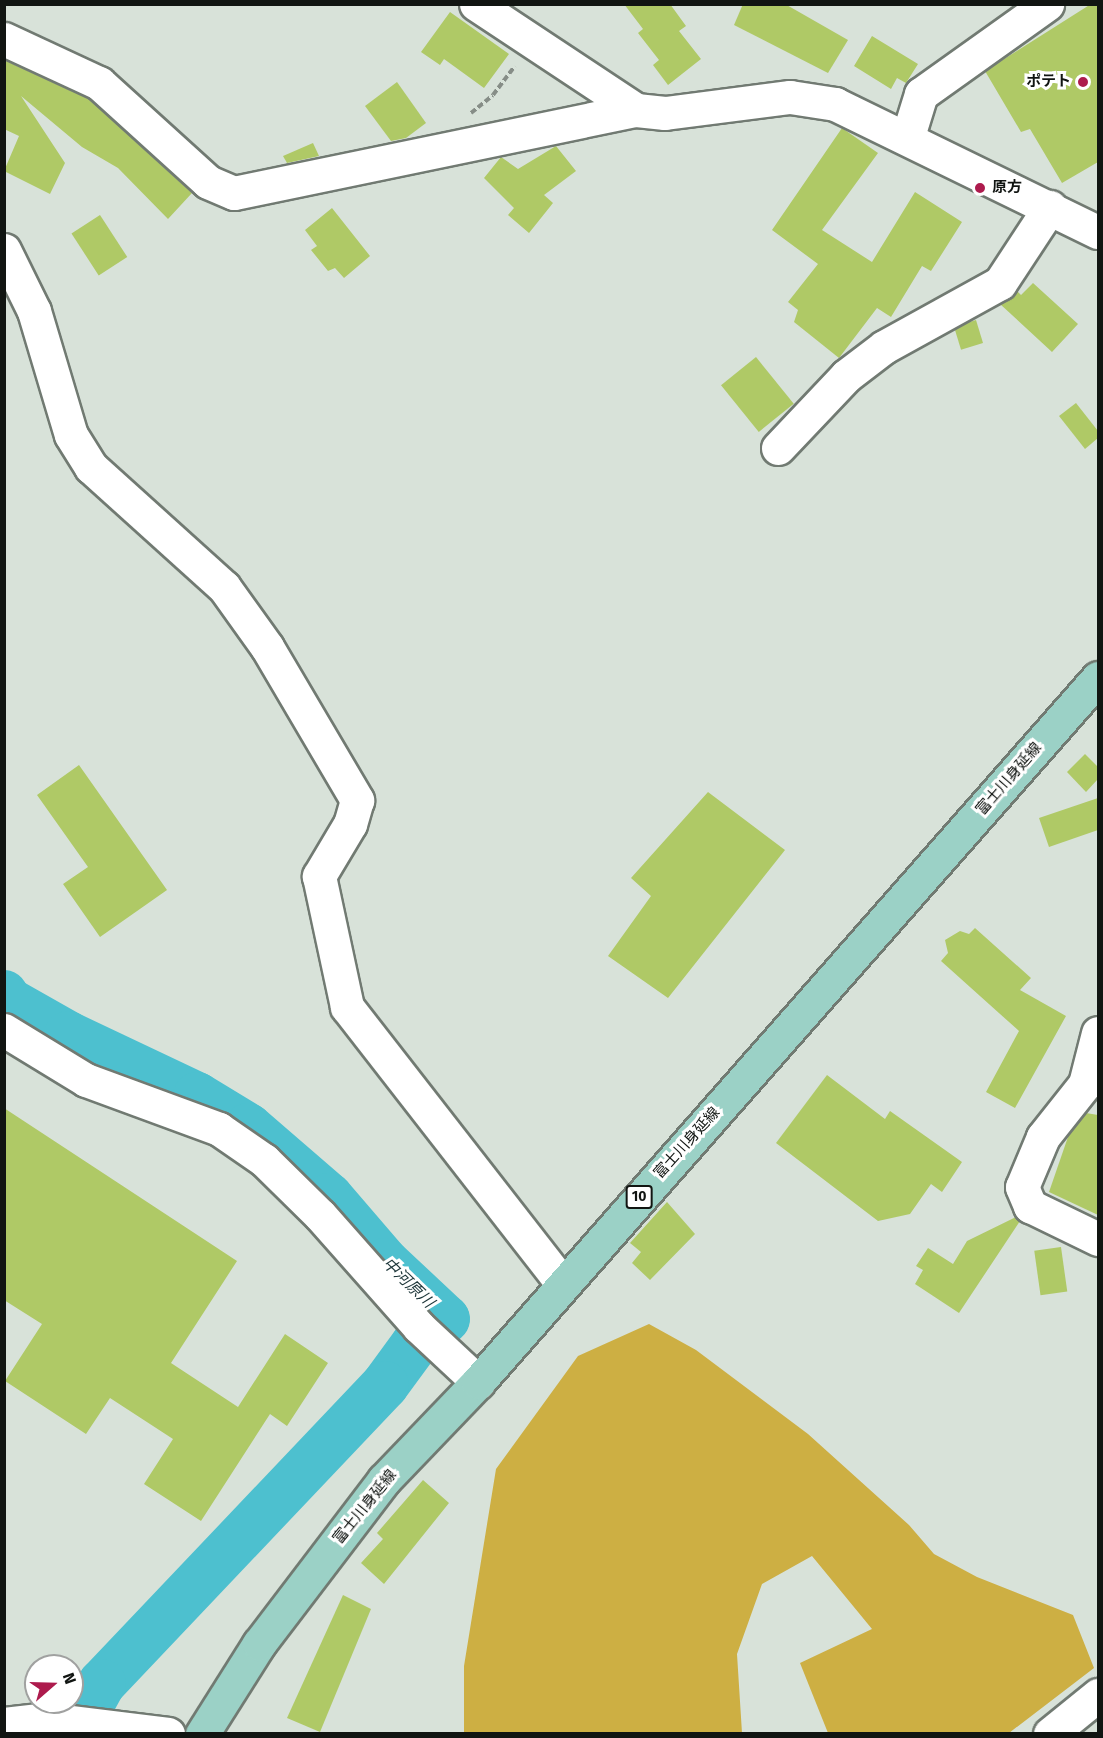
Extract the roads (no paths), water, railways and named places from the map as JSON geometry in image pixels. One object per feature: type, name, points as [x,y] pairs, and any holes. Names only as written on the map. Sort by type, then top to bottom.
[{"type":"main road","name":"富士川身延線","points":[[202,1734],[259,1644],[467,1373],[554,1273],[1098,678]]},
{"type":"street","points":[[476,4],[522,27],[636,110]]},
{"type":"street","points":[[908,136],[921,94],[1038,7]]},
{"type":"street","points":[[4,39],[99,83],[208,182],[234,193],[636,110],[665,113],[790,97],[835,104],[908,136],[1098,232]]},
{"type":"street","points":[[778,448],[846,376],[885,347],[1000,283],[1050,207]]},
{"type":"street","points":[[4,250],[34,311],[71,435],[92,467],[224,587],[267,646],[344,772],[357,800],[350,824],[319,876],[347,1007],[554,1273]]},
{"type":"street","points":[[4,1030],[86,1080],[219,1129],[264,1160],[320,1215],[419,1327],[467,1373]]},
{"type":"street","points":[[1098,1033],[1085,1084],[1043,1137],[1022,1187],[1030,1206],[1098,1239]]},
{"type":"street","points":[[1050,1734],[1098,1695]]},
{"type":"street","points":[[4,1724],[46,1719],[168,1734]]},
{"type":"waterway","name":"中河原川","points":[[4,994],[8,1001],[68,1035],[197,1096],[248,1127],[329,1197],[385,1262],[446,1319],[415,1344],[385,1385],[102,1683],[74,1734]]},
{"type":"place","name":"ポテト","points":[[1083,82]]},
{"type":"place","name":"原方","points":[[980,188]]}]
